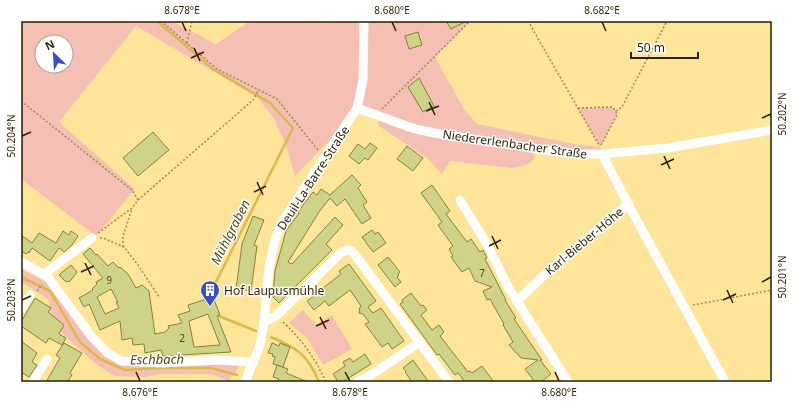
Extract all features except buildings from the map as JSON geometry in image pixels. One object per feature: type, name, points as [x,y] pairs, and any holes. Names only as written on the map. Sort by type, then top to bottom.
[{"type":"street","name":"Deuil-La-Barre-Straße","points":[[245,382],[260,345],[264,322],[269,267],[275,240],[282,222],[357,108],[364,68],[364,21]]},
{"type":"street","name":"Niedererlenbacher Straße","points":[[357,108],[416,129],[558,152],[668,148],[772,130]]},
{"type":"street","name":"Karl-Bieber-Höhe","points":[[517,301],[544,274],[628,204],[601,151]]},
{"type":"street","points":[[460,200],[479,231],[517,301],[568,382]]},
{"type":"street","points":[[628,204],[725,382]]},
{"type":"street","points":[[47,276],[48,271],[92,238]]},
{"type":"street","points":[[264,322],[276,316],[342,252],[348,250],[353,252],[448,382]]},
{"type":"street","points":[[21,262],[47,276],[92,337],[108,353],[121,361],[161,363],[217,360],[254,362]]},
{"type":"street","points":[[21,309],[30,294]]},
{"type":"street","points":[[357,382],[371,375],[420,342]]},
{"type":"street","points":[[33,382],[47,359]]},
{"type":"path","points":[[161,21],[217,69],[277,99],[324,158]]},
{"type":"path","points":[[187,43],[192,21]]},
{"type":"path","points":[[377,114],[470,21]]},
{"type":"path","points":[[528,21],[601,151]]},
{"type":"path","points":[[616,111],[622,107],[667,21]]},
{"type":"path","points":[[92,238],[132,208],[138,200],[253,100],[258,90]]},
{"type":"path","points":[[21,101],[132,190],[138,200]]},
{"type":"path","points":[[578,108],[612,107],[616,111],[617,115],[601,151]]},
{"type":"path","points":[[132,208],[122,237],[124,247],[159,297]]},
{"type":"path","points":[[92,238],[103,238],[124,247]]},
{"type":"path","points":[[684,308],[703,302],[772,290]]},
{"type":"path","points":[[276,316],[298,336],[316,361],[326,382]]},
{"type":"shaded area","points":[[21,21],[172,21],[216,44],[250,21],[323,21],[332,23],[332,21],[470,21],[435,57],[464,109],[477,124],[579,145],[600,147],[602,154],[533,149],[534,159],[527,165],[512,168],[450,161],[442,174],[427,158],[379,126],[377,114],[357,108],[351,119],[295,176],[285,143],[274,119],[258,98],[136,26],[59,122],[135,189],[96,236],[21,179]]},
{"type":"shaded area","points":[[612,107],[616,111],[617,115],[600,147],[578,108]]},
{"type":"shaded area","points":[[21,269],[49,284],[86,337],[104,356],[122,365],[185,363],[240,365],[229,381],[211,374],[161,374],[145,377],[115,376],[97,365],[64,335],[52,320],[48,299],[21,282]]},
{"type":"shaded area","points":[[303,310],[316,325],[332,315],[352,349],[323,365],[307,338],[289,323]]},
{"type":"waterway","name":"Mühlgraben","points":[[157,21],[213,69],[270,103],[293,128],[210,294],[212,299]]},
{"type":"waterway","name":"Eschbach","points":[[21,277],[50,291],[80,342],[100,359],[125,370],[211,368],[237,375]]},
{"type":"waterway","name":"Mühlgraben","points":[[218,313],[219,316],[256,331]]},
{"type":"waterway","name":"Mühlgraben","points":[[271,337],[288,345],[301,354],[311,365],[319,382]]},
{"type":"place","name":"Hof Laupusmühle","points":[[210,307]]}]
